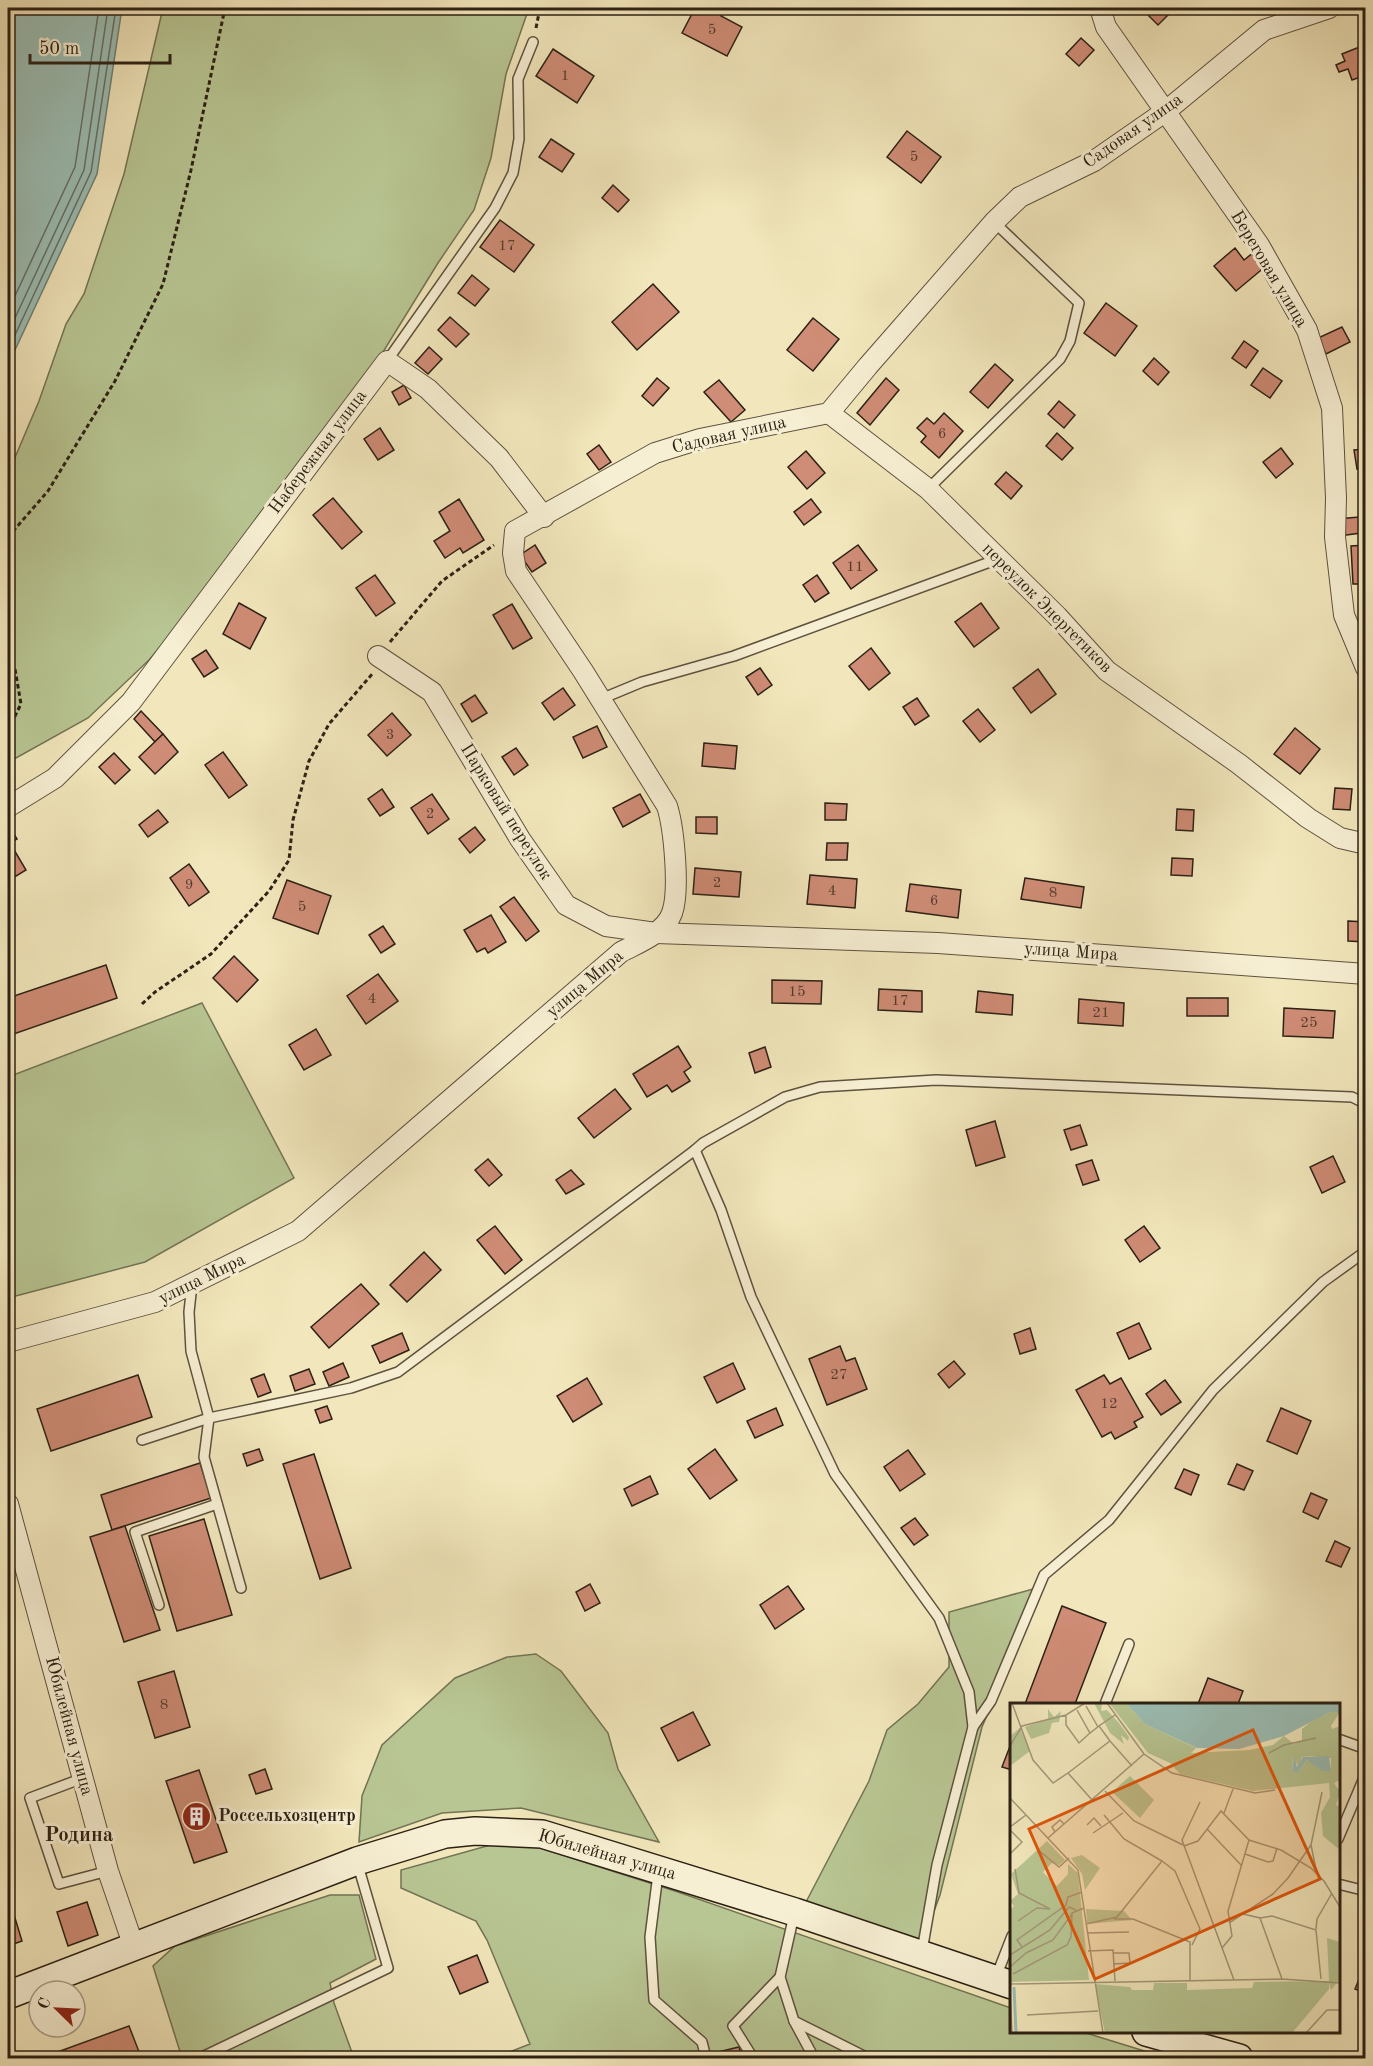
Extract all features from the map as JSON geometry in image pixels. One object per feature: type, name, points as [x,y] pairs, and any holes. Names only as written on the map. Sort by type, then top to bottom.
[{"type":"street","name":"Береговая улица","points":[[1100,8],[1106,27],[1259,245],[1307,330],[1332,408],[1336,498],[1335,537],[1344,615],[1365,668]]},
{"type":"street","name":"Садовая улица","points":[[515,531],[544,517],[655,453],[670,447],[830,413],[994,222],[1020,197],[1094,161],[1166,111],[1264,30],[1329,8]]},
{"type":"street","points":[[387,361],[428,389],[499,458],[544,517]]},
{"type":"street","name":"Набережная улица","points":[[8,807],[55,778],[131,702],[387,361]]},
{"type":"street","name":"переулок Энергетиков","points":[[830,413],[928,489],[1057,616],[1107,671],[1239,764],[1308,818],[1340,838],[1365,844]]},
{"type":"street","points":[[515,531],[513,553],[516,571],[656,784],[667,806],[674,828],[672,914],[656,933]]},
{"type":"street","name":"Парковый переулок","points":[[378,656],[432,692],[520,839],[566,905],[606,926],[656,933]]},
{"type":"street","name":"улица Мира","points":[[8,1342],[155,1302],[298,1231],[621,952],[656,933],[938,943],[1365,974]]},
{"type":"street","name":"Юбилейная улица","points":[[8,1504],[108,1871],[134,1947]]},
{"type":"street","name":"Юбилейная улица","points":[[8,1995],[357,1861],[445,1834],[475,1831],[542,1834],[795,1912],[1003,1982]]},
{"type":"street","points":[[1153,2033],[1239,2058]]},
{"type":"lane","name":"Набережная улица","points":[[387,361],[495,208],[513,173],[519,139],[518,80],[533,42]]},
{"type":"lane","points":[[928,489],[1060,359],[1070,341],[1079,303],[994,222]]},
{"type":"lane","points":[[601,699],[642,682],[734,656],[998,559]]},
{"type":"lane","points":[[142,1440],[209,1418],[351,1388],[398,1372],[703,1143],[785,1097],[820,1087],[936,1080],[1352,1096],[1365,1104]]},
{"type":"lane","points":[[695,1150],[721,1210],[751,1297],[835,1474],[939,1618],[969,1692],[973,1727]]},
{"type":"lane","points":[[922,1954],[937,1865],[973,1727],[991,1701],[1044,1575],[1109,1520],[1213,1390],[1323,1282],[1365,1251]]},
{"type":"lane","points":[[192,1284],[189,1312],[191,1351],[209,1418],[204,1457],[241,1588]]},
{"type":"lane","points":[[159,1605],[135,1532],[217,1504]]},
{"type":"lane","points":[[1104,1703],[1129,1644]]},
{"type":"lane","points":[[1340,1740],[1365,1749]]},
{"type":"lane","points":[[1340,1834],[1365,1773]]},
{"type":"lane","points":[[83,1778],[30,1798],[59,1884],[108,1871]]},
{"type":"lane","points":[[200,2058],[388,1968],[357,1861]]},
{"type":"lane","points":[[659,1869],[650,1937],[654,2000],[702,2042],[706,2058]]},
{"type":"lane","points":[[1340,1885],[1365,1891]]},
{"type":"lane","points":[[795,1912],[780,1977],[794,2021],[814,2058]]},
{"type":"lane","points":[[1003,1982],[1010,1942]]},
{"type":"lane","points":[[753,2058],[733,2026],[780,1977]]},
{"type":"lane","points":[[794,2021],[867,2058]]},
{"type":"path","points":[[8,537],[48,491],[115,381],[163,284],[191,170],[225,8]]},
{"type":"path","points":[[533,42],[540,8]]},
{"type":"path","points":[[142,1004],[155,992],[211,954],[269,891],[289,860],[293,820],[309,761],[329,724],[360,691],[382,662],[378,656],[442,581],[515,531]]},
{"type":"path","points":[[8,656],[15,669],[21,704],[8,729]]},
{"type":"green space","points":[[163,8],[529,8],[506,74],[491,158],[474,210],[438,263],[370,373],[191,611],[149,660],[88,718],[16,758],[8,758],[8,474],[39,401],[66,324],[84,294],[124,174]]},
{"type":"green space","points":[[202,1003],[294,1178],[145,1262],[8,1298],[8,1077]]},
{"type":"green space","points":[[1044,1586],[982,1727],[940,1895],[923,1941],[806,1902],[869,1781],[887,1730],[918,1704],[949,1667],[949,1612]]},
{"type":"green space","points":[[536,1654],[561,1671],[608,1733],[618,1769],[659,1842],[521,1808],[442,1813],[359,1842],[362,1796],[382,1745],[455,1678],[507,1657]]},
{"type":"green space","points":[[501,1842],[540,1848],[678,1892],[1010,2008],[1010,2033],[1086,2033],[1167,2058],[494,2058],[530,2044],[487,1940],[476,1921],[401,1888],[401,1870]]},
{"type":"green space","points":[[330,1895],[359,1895],[376,1959],[330,1983],[334,2003],[354,2058],[182,2058],[153,1966],[175,1946]]},
{"type":"water","points":[[8,8],[122,8],[97,174],[8,365]]},
{"type":"building","points":[[695,8],[725,8],[721,16],[742,27],[727,56],[682,33]]},
{"type":"building","points":[[1141,8],[1175,8],[1158,25]]},
{"type":"building","points":[[1081,38],[1094,50],[1079,66],[1066,54]]},
{"type":"building","points":[[1362,46],[1366,54],[1366,75],[1352,80],[1348,69],[1339,72],[1336,65],[1345,61],[1342,54]]},
{"type":"building","points":[[553,49],[594,76],[577,103],[536,76]]},
{"type":"building","points":[[907,131],[941,157],[921,183],[887,157]]},
{"type":"building","points":[[551,139],[574,154],[562,172],[539,157]]},
{"type":"building","points":[[613,185],[629,200],[618,212],[602,198]]},
{"type":"building","points":[[500,220],[534,245],[514,272],[480,247]]},
{"type":"building","points":[[1235,248],[1244,260],[1254,252],[1266,266],[1236,291],[1214,266]]},
{"type":"building","points":[[472,275],[489,289],[475,306],[458,293]]},
{"type":"building","points":[[653,284],[679,312],[637,350],[612,322]]},
{"type":"building","points":[[1106,303],[1137,326],[1115,356],[1084,333]]},
{"type":"building","points":[[450,317],[469,334],[456,347],[438,330]]},
{"type":"building","points":[[813,318],[839,339],[813,371],[787,350]]},
{"type":"building","points":[[1342,327],[1350,342],[1326,354],[1318,338]]},
{"type":"building","points":[[1244,341],[1258,351],[1246,368],[1232,358]]},
{"type":"building","points":[[429,347],[442,359],[428,374],[415,363]]},
{"type":"building","points":[[1154,358],[1169,372],[1158,385],[1143,371]]},
{"type":"building","points":[[995,364],[1013,380],[988,408],[970,392]]},
{"type":"building","points":[[1263,368],[1282,381],[1270,398],[1251,385]]},
{"type":"building","points":[[657,378],[669,388],[653,406],[642,396]]},
{"type":"building","points":[[886,378],[899,390],[870,425],[857,413]]},
{"type":"building","points":[[719,380],[745,410],[731,422],[704,392]]},
{"type":"building","points":[[404,385],[411,398],[399,405],[392,392]]},
{"type":"building","points":[[1059,401],[1075,415],[1064,428],[1048,414]]},
{"type":"building","points":[[944,413],[963,431],[939,458],[921,442],[926,436],[917,428],[927,418],[934,424]]},
{"type":"building","points":[[380,428],[394,450],[378,460],[364,439]]},
{"type":"building","points":[[1057,433],[1073,448],[1062,460],[1046,446]]},
{"type":"building","points":[[599,445],[611,462],[599,470],[587,454]]},
{"type":"building","points":[[1281,448],[1293,464],[1276,478],[1263,462]]},
{"type":"building","points":[[1366,449],[1366,467],[1357,469],[1354,450]]},
{"type":"building","points":[[806,451],[825,473],[807,489],[788,467]]},
{"type":"building","points":[[1006,472],[1022,486],[1011,499],[995,484]]},
{"type":"building","points":[[333,498],[362,532],[342,549],[313,515]]},
{"type":"building","points":[[459,499],[484,540],[463,553],[460,548],[445,558],[434,541],[450,531],[439,512]]},
{"type":"building","points":[[811,499],[821,512],[804,525],[794,512]]},
{"type":"building","points":[[1359,517],[1361,533],[1339,536],[1337,519]]},
{"type":"building","points":[[535,545],[546,563],[532,572],[520,555]]},
{"type":"building","points":[[858,545],[877,570],[851,589],[833,563]]},
{"type":"building","points":[[1366,545],[1366,584],[1353,584],[1351,546]]},
{"type":"building","points":[[375,575],[395,603],[376,616],[356,588]]},
{"type":"building","points":[[817,575],[829,593],[815,602],[803,585]]},
{"type":"building","points":[[239,603],[266,618],[250,649],[223,634]]},
{"type":"building","points":[[981,603],[999,628],[974,647],[955,622]]},
{"type":"building","points":[[512,604],[532,638],[513,649],[493,615]]},
{"type":"building","points":[[871,648],[890,673],[869,690],[849,666]]},
{"type":"building","points":[[206,650],[218,668],[204,677],[192,659]]},
{"type":"building","points":[[760,668],[772,685],[758,695],[746,677]]},
{"type":"building","points":[[1038,669],[1056,694],[1031,713],[1013,688]]},
{"type":"building","points":[[563,688],[575,705],[554,720],[542,703]]},
{"type":"building","points":[[475,695],[487,713],[472,722],[461,704]]},
{"type":"building","points":[[917,698],[929,716],[915,725],[903,707]]},
{"type":"building","points":[[978,709],[995,730],[980,742],[963,721]]},
{"type":"building","points":[[141,711],[163,734],[155,742],[134,719]]},
{"type":"building","points":[[392,713],[411,735],[387,756],[368,735]]},
{"type":"building","points":[[597,726],[607,747],[583,758],[573,737]]},
{"type":"building","points":[[1295,728],[1320,749],[1300,774],[1274,754]]},
{"type":"building","points":[[163,734],[178,752],[155,774],[139,757]]},
{"type":"building","points":[[704,743],[737,746],[735,769],[702,766]]},
{"type":"building","points":[[516,748],[528,765],[514,775],[502,757]]},
{"type":"building","points":[[223,752],[247,785],[229,798],[205,765]]},
{"type":"building","points":[[114,753],[130,770],[115,784],[99,767]]},
{"type":"building","points":[[1335,788],[1352,789],[1350,810],[1333,809]]},
{"type":"building","points":[[382,789],[394,807],[380,816],[368,799]]},
{"type":"building","points":[[432,794],[449,819],[428,834],[411,808]]},
{"type":"building","points":[[640,794],[650,812],[623,827],[613,808]]},
{"type":"building","points":[[825,803],[847,804],[846,820],[825,820]]},
{"type":"building","points":[[1177,809],[1194,810],[1193,831],[1176,830]]},
{"type":"building","points":[[158,810],[168,822],[148,837],[139,825]]},
{"type":"building","points":[[696,817],[717,817],[717,834],[696,833]]},
{"type":"building","points":[[9,826],[17,839],[10,843],[26,870],[8,881]]},
{"type":"building","points":[[475,827],[485,840],[470,853],[459,839]]},
{"type":"building","points":[[827,843],[848,843],[847,860],[826,860]]},
{"type":"building","points":[[1172,858],[1193,859],[1192,876],[1171,875]]},
{"type":"building","points":[[189,864],[209,892],[189,906],[170,878]]},
{"type":"building","points":[[695,868],[741,872],[739,897],[693,894]]},
{"type":"building","points":[[810,875],[857,879],[855,908],[807,904]]},
{"type":"building","points":[[1025,878],[1084,887],[1081,908],[1021,899]]},
{"type":"building","points":[[287,880],[331,896],[318,934],[273,918]]},
{"type":"building","points":[[910,884],[961,890],[958,918],[906,911]]},
{"type":"building","points":[[514,897],[539,931],[526,941],[500,907]]},
{"type":"building","points":[[491,915],[506,942],[488,953],[485,948],[477,952],[464,930]]},
{"type":"building","points":[[1348,921],[1366,922],[1366,942],[1348,941]]},
{"type":"building","points":[[383,926],[395,944],[381,953],[369,935]]},
{"type":"building","points":[[234,956],[258,980],[237,1002],[213,978]]},
{"type":"building","points":[[106,965],[117,998],[8,1036],[8,998]]},
{"type":"building","points":[[378,974],[398,1001],[366,1024],[347,996]]},
{"type":"building","points":[[772,980],[822,981],[821,1004],[772,1003]]},
{"type":"building","points":[[879,989],[922,991],[922,1012],[878,1010]]},
{"type":"building","points":[[978,991],[1013,995],[1012,1015],[976,1012]]},
{"type":"building","points":[[1187,998],[1228,998],[1228,1016],[1187,1016]]},
{"type":"building","points":[[1079,999],[1124,1003],[1123,1026],[1078,1023]]},
{"type":"building","points":[[1284,1008],[1335,1011],[1333,1038],[1283,1036]]},
{"type":"building","points":[[316,1029],[331,1055],[304,1070],[289,1045]]},
{"type":"building","points":[[678,1046],[691,1067],[684,1072],[690,1081],[672,1092],[667,1085],[647,1097],[633,1074]]},
{"type":"building","points":[[765,1047],[771,1067],[755,1073],[749,1053]]},
{"type":"building","points":[[615,1089],[631,1109],[594,1138],[578,1118]]},
{"type":"building","points":[[995,1121],[1005,1157],[976,1166],[966,1130]]},
{"type":"building","points":[[1080,1125],[1087,1145],[1071,1150],[1064,1130]]},
{"type":"building","points":[[1333,1156],[1345,1182],[1322,1193],[1310,1167]]},
{"type":"building","points":[[488,1159],[502,1175],[489,1186],[475,1170]]},
{"type":"building","points":[[1092,1160],[1099,1180],[1083,1185],[1076,1165]]},
{"type":"building","points":[[571,1170],[584,1184],[566,1194],[556,1180]]},
{"type":"building","points":[[495,1226],[522,1260],[505,1274],[477,1240]]},
{"type":"building","points":[[1144,1226],[1160,1248],[1140,1262],[1125,1240]]},
{"type":"building","points":[[424,1252],[441,1270],[407,1302],[390,1285]]},
{"type":"building","points":[[361,1284],[379,1304],[329,1348],[311,1327]]},
{"type":"building","points":[[1139,1323],[1151,1349],[1129,1359],[1117,1333]]},
{"type":"building","points":[[1030,1328],[1036,1349],[1020,1354],[1014,1334]]},
{"type":"building","points":[[402,1333],[409,1350],[380,1363],[372,1346]]},
{"type":"building","points":[[840,1346],[846,1361],[855,1358],[867,1389],[827,1405],[809,1359]]},
{"type":"building","points":[[954,1361],[965,1374],[949,1388],[938,1374]]},
{"type":"building","points":[[343,1363],[349,1377],[329,1386],[323,1372]]},
{"type":"building","points":[[733,1363],[745,1389],[717,1403],[704,1377]]},
{"type":"building","points":[[309,1369],[315,1384],[295,1391],[290,1376]]},
{"type":"building","points":[[264,1374],[271,1392],[258,1397],[251,1379]]},
{"type":"building","points":[[138,1375],[152,1417],[51,1451],[37,1409]]},
{"type":"building","points":[[1104,1375],[1110,1384],[1121,1378],[1143,1417],[1134,1422],[1137,1427],[1115,1439],[1111,1432],[1102,1437],[1076,1390]]},
{"type":"building","points":[[587,1378],[602,1404],[573,1422],[557,1396]]},
{"type":"building","points":[[1165,1380],[1181,1402],[1161,1415],[1146,1394]]},
{"type":"building","points":[[327,1406],[332,1419],[320,1423],[315,1410]]},
{"type":"building","points":[[776,1408],[783,1425],[755,1438],[747,1421]]},
{"type":"building","points":[[1281,1408],[1311,1421],[1297,1454],[1267,1441]]},
{"type":"building","points":[[259,1449],[263,1460],[247,1466],[243,1454]]},
{"type":"building","points":[[715,1449],[737,1480],[710,1499],[688,1469]]},
{"type":"building","points":[[908,1450],[925,1474],[900,1491],[884,1467]]},
{"type":"building","points":[[314,1454],[351,1568],[320,1579],[283,1464]]},
{"type":"building","points":[[200,1463],[211,1498],[112,1530],[101,1495]]},
{"type":"building","points":[[1237,1464],[1253,1471],[1244,1490],[1228,1484]]},
{"type":"building","points":[[1184,1469],[1199,1475],[1191,1495],[1175,1488]]},
{"type":"building","points":[[650,1476],[658,1494],[632,1506],[624,1489]]},
{"type":"building","points":[[1311,1493],[1327,1500],[1318,1519],[1303,1512]]},
{"type":"building","points":[[915,1518],[928,1535],[914,1545],[901,1528]]},
{"type":"building","points":[[204,1519],[232,1615],[177,1631],[149,1536]]},
{"type":"building","points":[[125,1526],[160,1630],[124,1642],[90,1537]]},
{"type":"building","points":[[1335,1541],[1350,1548],[1341,1567],[1326,1561]]},
{"type":"building","points":[[590,1584],[600,1603],[585,1611],[576,1592]]},
{"type":"building","points":[[788,1586],[804,1609],[775,1629],[760,1605]]},
{"type":"building","points":[[1062,1606],[1106,1623],[1075,1703],[1025,1703]]},
{"type":"building","points":[[174,1671],[190,1727],[155,1738],[138,1682]]},
{"type":"building","points":[[1208,1678],[1243,1691],[1238,1703],[1198,1703]]},
{"type":"building","points":[[693,1712],[710,1745],[678,1761],[661,1728]]},
{"type":"building","points":[[1010,1746],[1010,1769],[1002,1767]]},
{"type":"building","points":[[265,1769],[272,1789],[256,1794],[249,1775]]},
{"type":"building","name":"Россельхозцентр","points":[[199,1770],[227,1852],[194,1863],[166,1781]]},
{"type":"building","points":[[8,1895],[22,1941],[8,1946]]},
{"type":"building","points":[[87,1902],[98,1935],[68,1946],[57,1912]]},
{"type":"building","points":[[477,1955],[488,1982],[460,1994],[448,1967]]},
{"type":"building","points":[[1366,1962],[1366,1993],[1355,1989]]},
{"type":"building","points":[[129,2026],[141,2057],[41,2058]]},
{"type":"building","points":[[739,2047],[742,2058],[720,2058],[718,2052]]},
{"type":"place","name":"Россельхозцентр","points":[[197,1816]]},
{"type":"district","name":"Родина","points":[[79,1835]]}]
